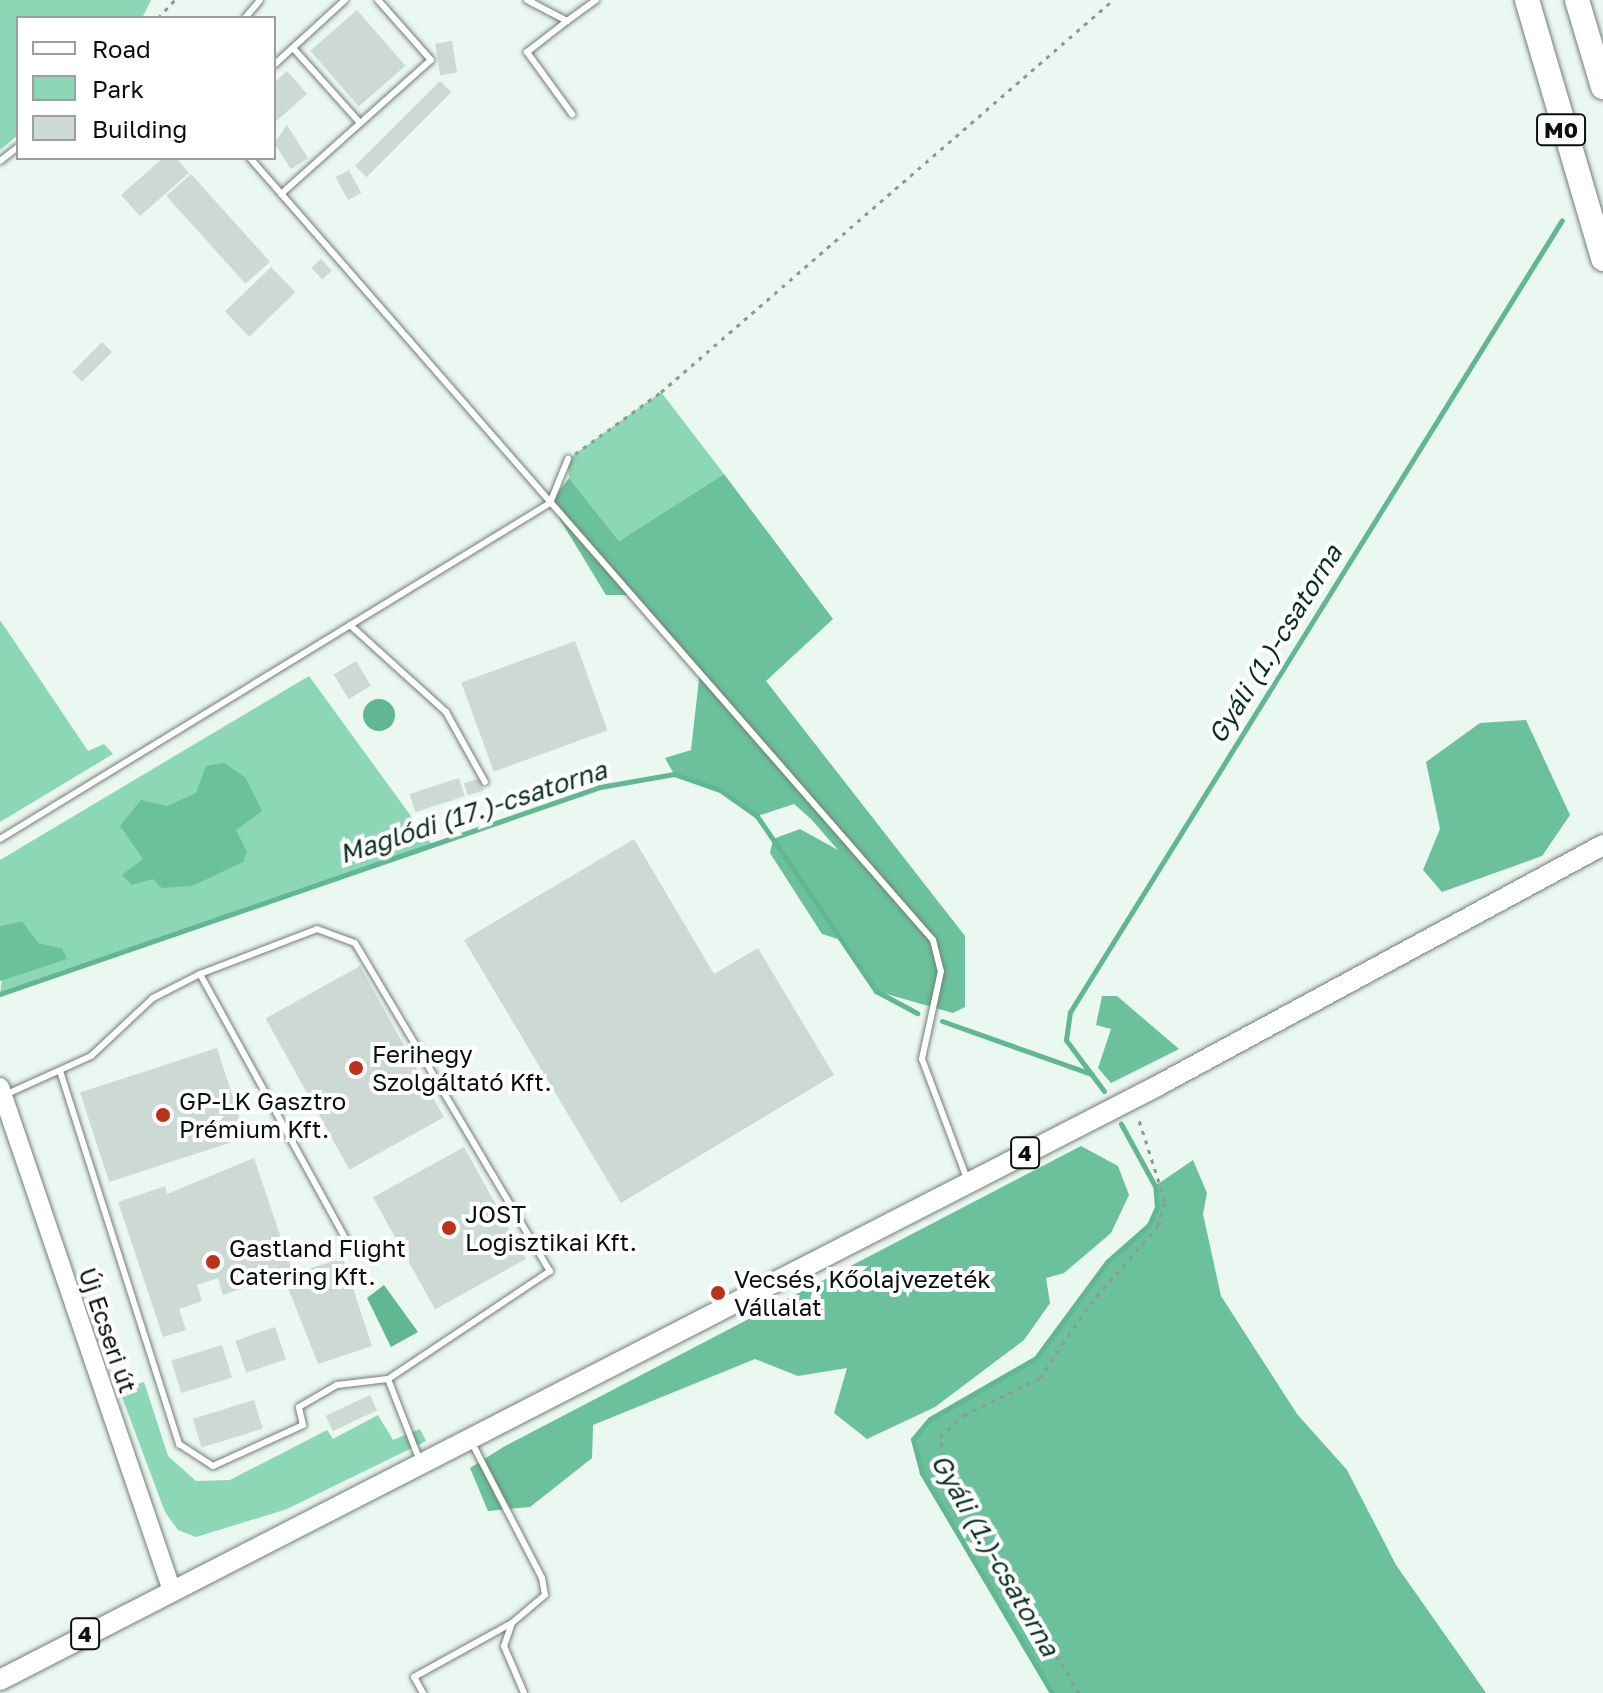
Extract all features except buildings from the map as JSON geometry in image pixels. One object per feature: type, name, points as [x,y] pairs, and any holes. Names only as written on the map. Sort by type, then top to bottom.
[{"type":"highway","name":"M0","points":[[1527,0],[1603,259]]},
{"type":"highway","name":"M0","points":[[1577,0],[1603,87]]},
{"type":"main road","name":"4","points":[[0,1680],[171,1588],[421,1464],[968,1182],[1603,845]]},
{"type":"main road","name":"Új Ecseri út","points":[[1,1093],[171,1588]]},
{"type":"lane","points":[[247,16],[260,0]]},
{"type":"lane","points":[[276,63],[345,0]]},
{"type":"lane","points":[[281,194],[431,60],[378,0]]},
{"type":"lane","points":[[572,114],[527,52],[596,0]]},
{"type":"lane","points":[[530,1],[567,21]]},
{"type":"lane","points":[[293,48],[360,123]]},
{"type":"lane","points":[[0,161],[16,149]]},
{"type":"lane","points":[[252,160],[933,940],[941,971],[922,1059],[968,1182]]},
{"type":"lane","points":[[0,839],[550,503],[568,459]]},
{"type":"lane","points":[[350,625],[446,712],[485,782]]},
{"type":"lane","points":[[1,1093],[91,1056],[153,998],[200,974],[317,929],[355,943],[550,1271],[388,1379],[337,1385],[299,1407],[303,1425],[213,1466],[179,1444],[60,1071]]},
{"type":"lane","points":[[200,974],[346,1240]]},
{"type":"lane","points":[[388,1379],[421,1464]]},
{"type":"lane","points":[[423,1693],[414,1677],[512,1623],[545,1595],[542,1578],[470,1439]]},
{"type":"lane","points":[[512,1623],[504,1646],[524,1693]]},
{"type":"path","points":[[160,16],[175,0]]},
{"type":"path","points":[[568,459],[661,392],[1113,0]]},
{"type":"path","points":[[1079,1693],[948,1476],[940,1437],[954,1420],[1040,1378],[1090,1304],[1158,1226],[1165,1201],[1135,1111]]},
{"type":"green space","points":[[0,0],[151,0],[143,16],[16,16],[16,137],[0,150]]},
{"type":"green space","points":[[661,392],[724,474],[619,541],[569,478],[568,459]]},
{"type":"green space","points":[[0,620],[88,751],[104,744],[113,754],[0,822]]},
{"type":"green space","points":[[309,676],[432,845],[0,994],[2,979],[66,959],[62,948],[39,943],[22,921],[0,926],[0,860]]},
{"type":"green space","points":[[144,1382],[168,1456],[196,1481],[230,1480],[327,1430],[333,1439],[378,1415],[393,1440],[420,1429],[426,1441],[287,1509],[196,1537],[178,1530],[165,1512],[119,1389]]},
{"type":"shaded area","points":[[724,474],[833,619],[766,681],[965,936],[965,1007],[953,1013],[876,991],[841,940],[822,934],[770,853],[773,839],[800,829],[838,850],[794,804],[757,816],[720,790],[674,774],[665,758],[691,750],[700,670],[633,595],[606,595],[550,503],[569,478],[619,541]]},
{"type":"shaded area","points":[[379,699],[390,704],[395,715],[390,726],[379,731],[368,726],[363,715],[368,704]]},
{"type":"shaded area","points":[[1526,720],[1570,815],[1542,856],[1442,892],[1423,870],[1440,829],[1426,762],[1480,723]]},
{"type":"shaded area","points":[[224,763],[245,777],[262,811],[236,830],[247,852],[243,862],[192,886],[162,888],[153,879],[132,885],[122,875],[143,859],[120,826],[141,800],[167,806],[196,793],[206,766]]},
{"type":"shaded area","points":[[22,921],[39,943],[62,948],[67,959],[0,981],[0,926]]},
{"type":"shaded area","points":[[1102,996],[1117,996],[1179,1049],[1111,1083],[1098,1068],[1111,1029],[1096,1025]]},
{"type":"shaded area","points":[[1081,1146],[1118,1166],[1129,1195],[1111,1233],[1064,1273],[1046,1278],[1050,1303],[1024,1340],[935,1407],[867,1439],[834,1413],[847,1368],[798,1376],[755,1359],[593,1425],[592,1458],[530,1507],[488,1511],[470,1468],[505,1446]]},
{"type":"shaded area","points":[[1193,1160],[1207,1193],[1203,1214],[1221,1296],[1297,1414],[1347,1470],[1396,1565],[1486,1693],[1052,1693],[922,1473],[913,1439],[930,1419],[1036,1358],[1107,1262],[1149,1225],[1157,1207],[1155,1186]]},
{"type":"shaded area","points":[[384,1285],[418,1332],[391,1347],[367,1298]]},
{"type":"waterway","name":"Gyáli (1.)-csatorna","points":[[1104,1091],[1066,1040],[1070,1012],[1562,220]]},
{"type":"waterway","name":"Maglódi (17.)-csatorna","points":[[0,994],[600,787],[674,774],[720,790],[757,816],[876,991],[917,1013]]},
{"type":"waterway","name":"Maglódi (17.)-csatorna","points":[[942,1021],[1092,1074]]},
{"type":"waterway","name":"Gyáli (1.)-csatorna","points":[[1052,1693],[922,1473],[913,1439],[930,1419],[1036,1358],[1107,1262],[1149,1225],[1157,1207],[1155,1186],[1121,1124]]},
{"type":"place","name":"Ferihegy Szolgáltató Kft.","points":[[356,1068]]},
{"type":"place","name":"GP-LK Gasztro Prémium Kft.","points":[[163,1115]]},
{"type":"place","name":"JOST Logisztikai Kft.","points":[[449,1228]]},
{"type":"place","name":"Gastland Flight Catering Kft.","points":[[213,1262]]},
{"type":"place","name":"Vecsés, Kőolajvezeték Vállalat","points":[[718,1293]]}]
